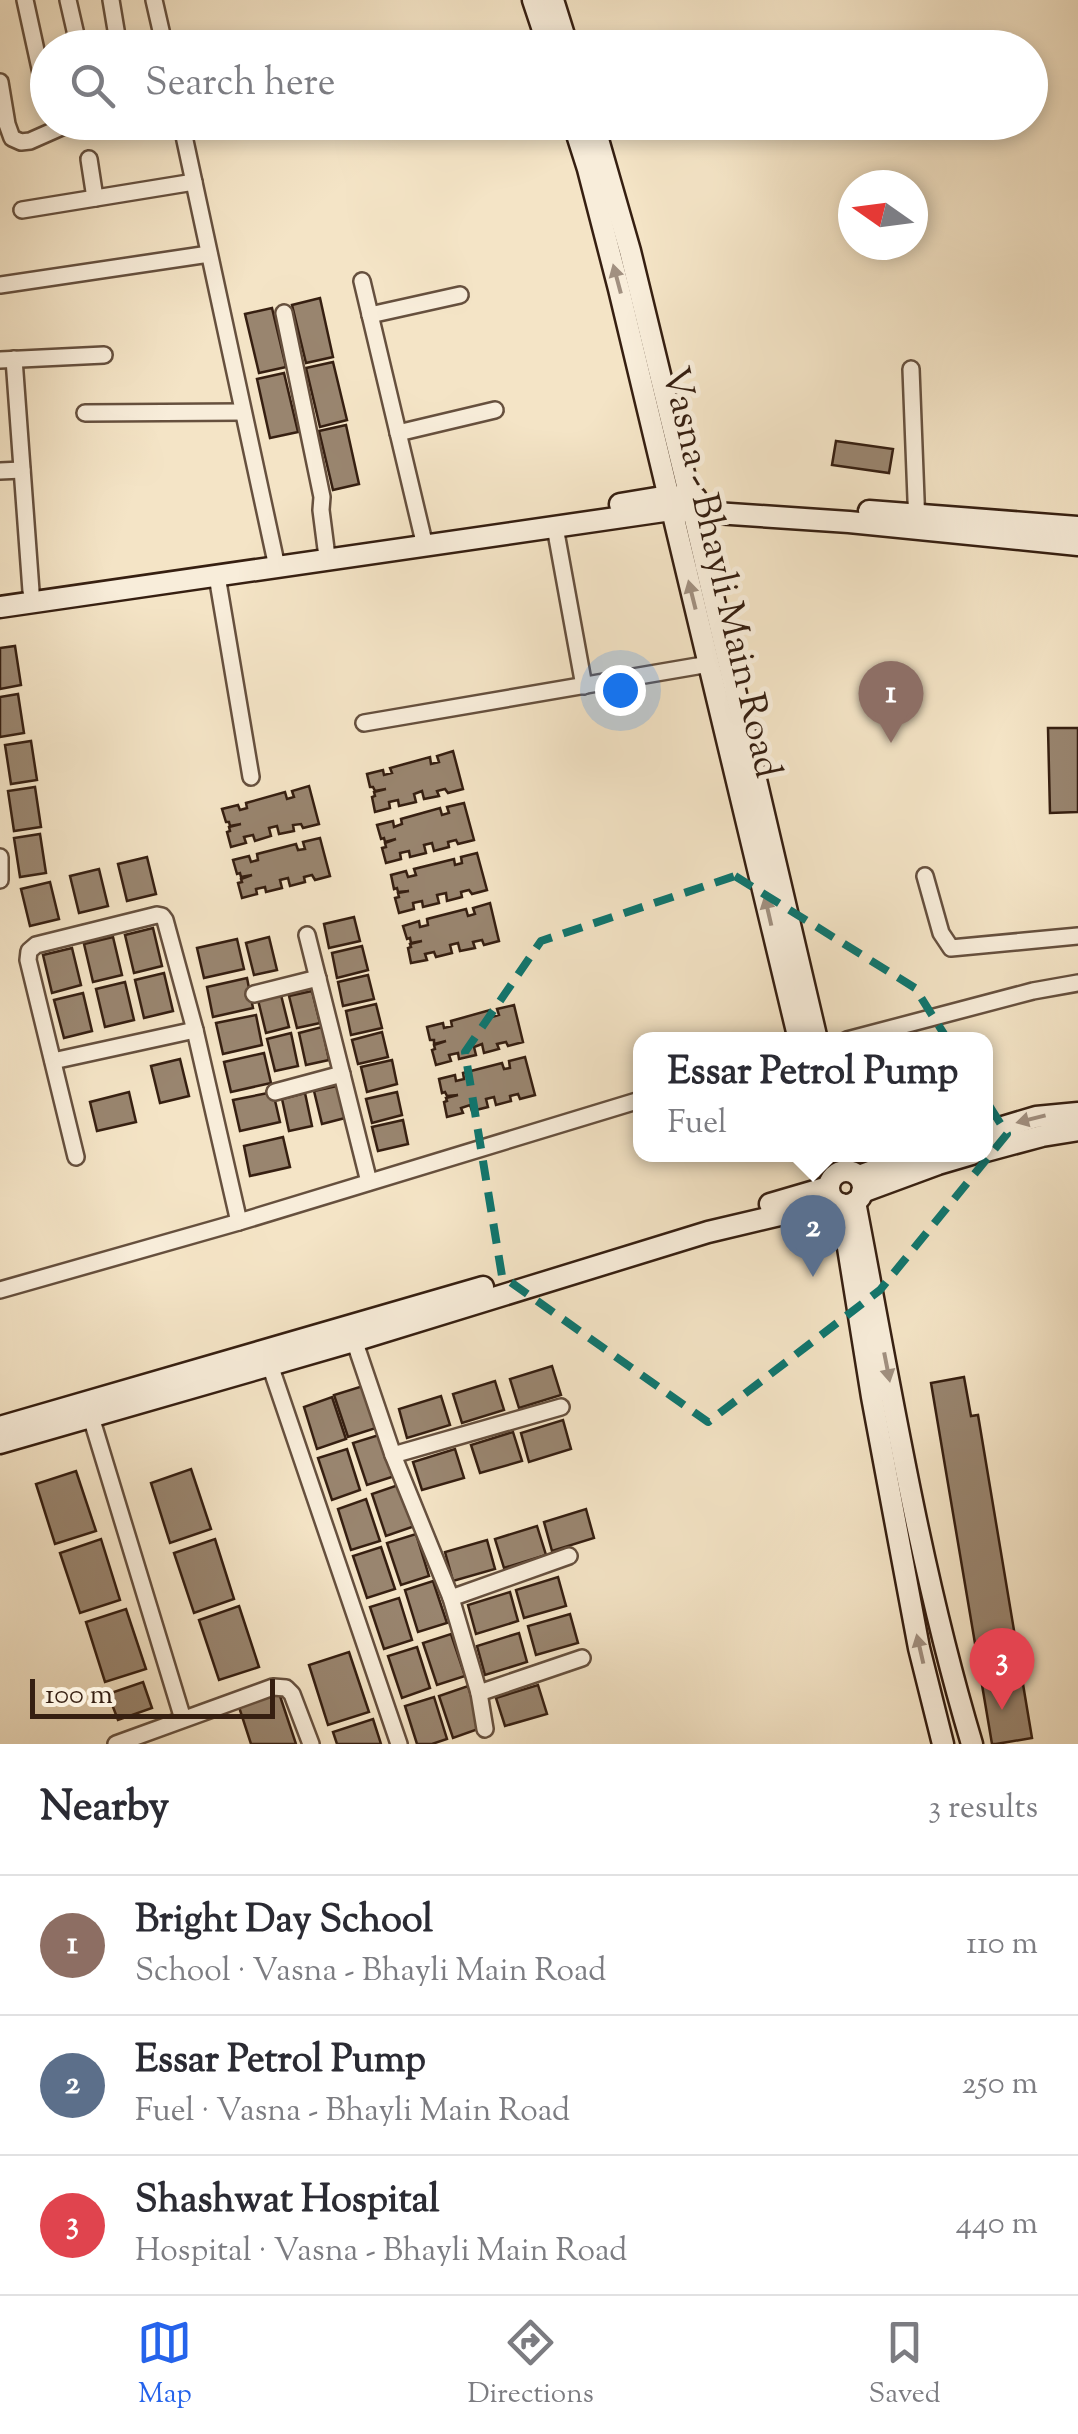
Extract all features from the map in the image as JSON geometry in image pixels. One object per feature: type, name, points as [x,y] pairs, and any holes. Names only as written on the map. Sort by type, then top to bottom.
[{"type":"main road","points":[[532,0],[542,30]]},
{"type":"main road","points":[[553,0],[562,30]]},
{"type":"main road","name":"Vasna - Bhayli Main Road","points":[[579,140],[620,289],[798,1032]]},
{"type":"main road","name":"Vasna - Bhayli Main Road","points":[[598,140],[630,251],[692,504],[814,1032]]},
{"type":"main road","points":[[0,608],[217,576],[331,549],[555,527],[670,503]]},
{"type":"main road","points":[[0,595],[275,562],[670,503],[917,522],[1078,527]]},
{"type":"main road","points":[[917,522],[1078,545]]},
{"type":"main road","points":[[993,1130],[1036,1116],[1078,1113]]},
{"type":"main road","points":[[993,1149],[1078,1130]]},
{"type":"main road","points":[[832,1162],[846,1185],[930,1586],[972,1744]]},
{"type":"main road","points":[[0,1427],[352,1334],[708,1232],[846,1185],[899,1162]]},
{"type":"main road","points":[[846,1185],[945,1162]]},
{"type":"main road","points":[[846,1185],[872,1396],[918,1648],[944,1744]]},
{"type":"main road","points":[[0,1443],[270,1366],[352,1334]]},
{"type":"street","points":[[25,0],[32,30]]},
{"type":"street","points":[[68,0],[74,30]]},
{"type":"street","points":[[111,0],[116,30]]},
{"type":"street","points":[[154,0],[161,30]]},
{"type":"street","points":[[0,82],[12,138],[20,142],[32,140]]},
{"type":"street","points":[[185,140],[275,562]]},
{"type":"street","points":[[89,159],[95,198]]},
{"type":"street","points":[[22,210],[194,182]]},
{"type":"street","points":[[0,286],[210,254]]},
{"type":"street","points":[[362,282],[424,540]]},
{"type":"street","points":[[370,315],[460,295]]},
{"type":"street","points":[[284,313],[331,549]]},
{"type":"street","points":[[31,591],[18,413],[7,359],[104,355]]},
{"type":"street","points":[[911,369],[917,522]]},
{"type":"street","points":[[398,433],[495,410]]},
{"type":"street","points":[[84,413],[243,412]]},
{"type":"street","points":[[0,416],[18,413]]},
{"type":"street","points":[[0,471],[22,470]]},
{"type":"street","points":[[555,527],[584,686]]},
{"type":"street","points":[[217,576],[251,778]]},
{"type":"street","points":[[364,723],[709,664]]},
{"type":"street","points":[[0,857],[0,880]]},
{"type":"street","points":[[925,876],[941,933],[950,948],[1078,936]]},
{"type":"street","points":[[76,1157],[29,951],[36,946],[162,916],[195,1030],[239,1222]]},
{"type":"street","points":[[307,935],[369,1182]]},
{"type":"street","points":[[254,994],[318,978]]},
{"type":"street","points":[[877,1032],[1078,982]]},
{"type":"street","points":[[52,1061],[195,1030]]},
{"type":"street","points":[[275,1092],[342,1074]]},
{"type":"street","points":[[0,1290],[633,1102]]},
{"type":"street","points":[[352,1334],[392,1455],[452,1598],[485,1729]]},
{"type":"street","points":[[270,1366],[398,1744]]},
{"type":"street","points":[[392,1455],[561,1407]]},
{"type":"street","points":[[91,1417],[183,1719]]},
{"type":"street","points":[[452,1598],[569,1556]]},
{"type":"street","points":[[479,1693],[582,1658]]},
{"type":"street","points":[[116,1744],[274,1687],[286,1688],[292,1694],[311,1744]]},
{"type":"highlighted area","points":[[735,876],[915,988],[1007,1134],[880,1290],[708,1422],[502,1276],[465,1052],[541,941]]},
{"type":"building","points":[[320,298],[333,357],[306,363],[292,305]]},
{"type":"building","points":[[272,308],[286,367],[259,373],[245,314]]},
{"type":"building","points":[[333,362],[347,420],[320,427],[306,368]]},
{"type":"building","points":[[284,373],[298,432],[270,438],[257,379]]},
{"type":"building","points":[[346,425],[359,484],[333,490],[319,431]]},
{"type":"building","points":[[836,441],[893,449],[889,473],[832,465]]},
{"type":"building","points":[[15,646],[21,685],[0,689],[0,648]]},
{"type":"building","points":[[18,694],[24,733],[0,737],[0,697]]},
{"type":"building","points":[[1048,728],[1078,728],[1078,812],[1050,813]]},
{"type":"building","points":[[31,741],[37,780],[11,784],[5,745]]},
{"type":"building","points":[[453,751],[463,789],[437,791],[439,796],[424,799],[422,791],[414,794],[416,802],[399,806],[398,800],[389,802],[390,808],[375,812],[374,792],[386,789],[375,791],[367,774],[383,770],[384,775],[392,773],[390,768],[430,757],[431,764],[439,762],[437,756]]},
{"type":"building","points":[[309,786],[319,824],[303,828],[301,824],[293,825],[294,831],[279,834],[277,826],[269,828],[271,836],[255,841],[253,835],[244,837],[246,843],[231,847],[229,827],[241,824],[230,826],[222,809],[238,805],[240,810],[247,808],[246,803],[285,792],[287,799],[294,797],[292,791]]},
{"type":"building","points":[[35,787],[41,827],[14,831],[8,791]]},
{"type":"building","points":[[464,803],[474,840],[448,842],[449,847],[434,851],[432,843],[424,845],[426,853],[410,857],[409,851],[400,853],[401,859],[386,863],[382,848],[396,839],[385,842],[377,825],[393,821],[394,827],[402,824],[401,819],[440,808],[442,815],[449,813],[447,807]]},
{"type":"building","points":[[40,834],[46,873],[20,877],[14,838]]},
{"type":"building","points":[[320,838],[330,876],[315,880],[312,875],[304,877],[305,882],[290,886],[288,878],[280,880],[282,888],[266,892],[265,887],[256,889],[257,894],[242,898],[238,883],[252,875],[237,874],[233,860],[249,856],[251,862],[258,860],[257,854],[296,844],[298,850],[305,849],[303,842]]},
{"type":"building","points":[[477,853],[487,890],[461,892],[462,897],[447,901],[446,893],[437,895],[439,903],[423,907],[422,901],[413,903],[414,909],[399,913],[395,898],[398,893],[409,891],[394,889],[391,875],[406,871],[408,877],[416,875],[414,869],[454,859],[455,865],[462,863],[461,857]]},
{"type":"building","points":[[147,857],[156,894],[127,901],[118,864]]},
{"type":"building","points":[[99,869],[108,906],[79,913],[70,876]]},
{"type":"building","points":[[50,882],[59,919],[30,926],[21,889]]},
{"type":"building","points":[[490,903],[499,941],[484,945],[482,940],[473,942],[475,948],[460,951],[458,943],[450,945],[452,953],[436,957],[434,952],[425,954],[427,960],[411,963],[410,944],[422,941],[411,943],[403,926],[419,921],[420,927],[428,925],[427,919],[466,909],[468,916],[475,914],[473,908]]},
{"type":"building","points":[[354,917],[360,941],[329,948],[324,924]]},
{"type":"building","points":[[153,928],[162,966],[134,973],[125,935]]},
{"type":"building","points":[[113,937],[122,975],[93,982],[84,944]]},
{"type":"building","points":[[269,937],[277,970],[254,975],[246,943]]},
{"type":"building","points":[[237,939],[244,969],[204,978],[197,948]]},
{"type":"building","points":[[362,946],[368,970],[337,978],[332,953]]},
{"type":"building","points":[[72,948],[81,985],[52,993],[43,955]]},
{"type":"building","points":[[164,973],[173,1011],[144,1018],[135,980]]},
{"type":"building","points":[[368,975],[374,999],[343,1006],[338,982]]},
{"type":"building","points":[[247,978],[253,1008],[213,1017],[207,987]]},
{"type":"building","points":[[125,982],[134,1020],[105,1027],[96,989]]},
{"type":"building","points":[[312,991],[320,1023],[297,1028],[289,996]]},
{"type":"building","points":[[83,993],[92,1031],[64,1038],[54,1000]]},
{"type":"building","points":[[281,995],[289,1027],[266,1033],[258,1000]]},
{"type":"building","points":[[376,1004],[382,1028],[351,1035],[346,1011]]},
{"type":"building","points":[[514,1005],[523,1042],[497,1044],[499,1049],[484,1053],[482,1044],[474,1047],[476,1055],[459,1059],[458,1053],[449,1055],[451,1061],[436,1065],[434,1045],[446,1041],[434,1044],[427,1027],[443,1023],[444,1028],[452,1026],[451,1021],[490,1010],[492,1017],[499,1015],[497,1009]]},
{"type":"building","points":[[256,1015],[262,1045],[223,1054],[216,1023]]},
{"type":"building","points":[[322,1027],[329,1060],[306,1065],[299,1033]]},
{"type":"building","points":[[382,1032],[388,1057],[358,1064],[352,1040]]},
{"type":"building","points":[[291,1033],[298,1066],[275,1071],[267,1039]]},
{"type":"building","points":[[264,1053],[271,1083],[231,1092],[224,1062]]},
{"type":"building","points":[[525,1057],[535,1095],[520,1099],[518,1094],[510,1096],[511,1101],[496,1105],[494,1097],[486,1099],[488,1107],[472,1111],[470,1105],[461,1108],[463,1113],[447,1117],[446,1098],[458,1095],[442,1093],[439,1079],[455,1075],[456,1081],[464,1079],[463,1073],[502,1063],[504,1069],[510,1068],[509,1061]]},
{"type":"building","points":[[180,1059],[189,1096],[160,1103],[151,1066]]},
{"type":"building","points":[[392,1060],[397,1084],[367,1092],[361,1067]]},
{"type":"building","points":[[337,1086],[345,1118],[322,1124],[314,1091]]},
{"type":"building","points":[[129,1092],[136,1122],[97,1131],[90,1102]]},
{"type":"building","points":[[273,1092],[280,1122],[240,1131],[233,1100]]},
{"type":"building","points":[[397,1092],[402,1115],[372,1123],[366,1099]]},
{"type":"building","points":[[305,1093],[312,1126],[289,1131],[282,1099]]},
{"type":"building","points":[[403,1120],[408,1144],[378,1151],[372,1127]]},
{"type":"building","points":[[283,1137],[290,1167],[250,1176],[244,1146]]},
{"type":"building","points":[[552,1366],[561,1395],[519,1408],[510,1379]]},
{"type":"building","points":[[964,1377],[971,1416],[978,1415],[1032,1738],[996,1744],[992,1744],[931,1383]]},
{"type":"building","points":[[495,1381],[504,1410],[462,1423],[453,1394]]},
{"type":"building","points":[[363,1386],[376,1428],[348,1437],[334,1395]]},
{"type":"building","points":[[441,1396],[450,1425],[407,1438],[399,1409]]},
{"type":"building","points":[[332,1397],[346,1439],[317,1449],[304,1407]]},
{"type":"building","points":[[563,1420],[571,1449],[529,1462],[521,1433]]},
{"type":"building","points":[[513,1432],[522,1461],[480,1473],[471,1445]]},
{"type":"building","points":[[382,1434],[395,1476],[367,1485],[353,1443]]},
{"type":"building","points":[[347,1449],[360,1490],[332,1500],[318,1458]]},
{"type":"building","points":[[455,1449],[464,1478],[422,1490],[413,1462]]},
{"type":"building","points":[[191,1469],[211,1529],[170,1543],[151,1483]]},
{"type":"building","points":[[76,1471],[96,1531],[55,1544],[36,1484]]},
{"type":"building","points":[[401,1484],[415,1526],[386,1536],[372,1494]]},
{"type":"building","points":[[366,1499],[380,1541],[351,1550],[338,1509]]},
{"type":"building","points":[[586,1509],[594,1538],[552,1551],[544,1522]]},
{"type":"building","points":[[537,1526],[546,1555],[504,1568],[495,1539]]},
{"type":"building","points":[[416,1534],[429,1576],[401,1585],[387,1543]]},
{"type":"building","points":[[101,1539],[120,1600],[80,1613],[60,1553]]},
{"type":"building","points":[[215,1539],[234,1599],[194,1613],[174,1553]]},
{"type":"building","points":[[487,1540],[495,1569],[453,1581],[445,1552]]},
{"type":"building","points":[[381,1547],[395,1589],[367,1598],[353,1556]]},
{"type":"building","points":[[558,1577],[566,1606],[524,1618],[516,1590]]},
{"type":"building","points":[[433,1581],[447,1623],[418,1632],[405,1590]]},
{"type":"building","points":[[510,1592],[518,1621],[476,1634],[468,1605]]},
{"type":"building","points":[[399,1598],[412,1640],[384,1649],[370,1607]]},
{"type":"building","points":[[239,1606],[259,1667],[219,1680],[199,1620]]},
{"type":"building","points":[[126,1609],[146,1669],[105,1682],[86,1622]]},
{"type":"building","points":[[570,1614],[578,1643],[536,1655],[528,1626]]},
{"type":"building","points":[[519,1633],[527,1662],[485,1675],[477,1646]]},
{"type":"building","points":[[451,1634],[465,1676],[437,1685],[423,1643]]},
{"type":"building","points":[[417,1647],[430,1688],[402,1698],[388,1656]]},
{"type":"building","points":[[349,1652],[369,1712],[328,1725],[309,1665]]},
{"type":"building","points":[[143,1682],[152,1708],[118,1720],[108,1694]]},
{"type":"building","points":[[538,1685],[547,1714],[505,1726],[496,1698]]},
{"type":"building","points":[[468,1686],[481,1728],[453,1738],[439,1696]]},
{"type":"building","points":[[279,1693],[296,1744],[251,1744],[239,1707]]},
{"type":"building","points":[[434,1697],[447,1739],[417,1744],[405,1706]]},
{"type":"building","points":[[373,1719],[381,1744],[337,1744],[333,1732]]},
{"type":"place","name":"Bright Day School","points":[[891,743]]},
{"type":"place","name":"Essar Petrol Pump","points":[[813,1277]]},
{"type":"place","name":"Shashwat Hospital","points":[[1002,1710]]}]
